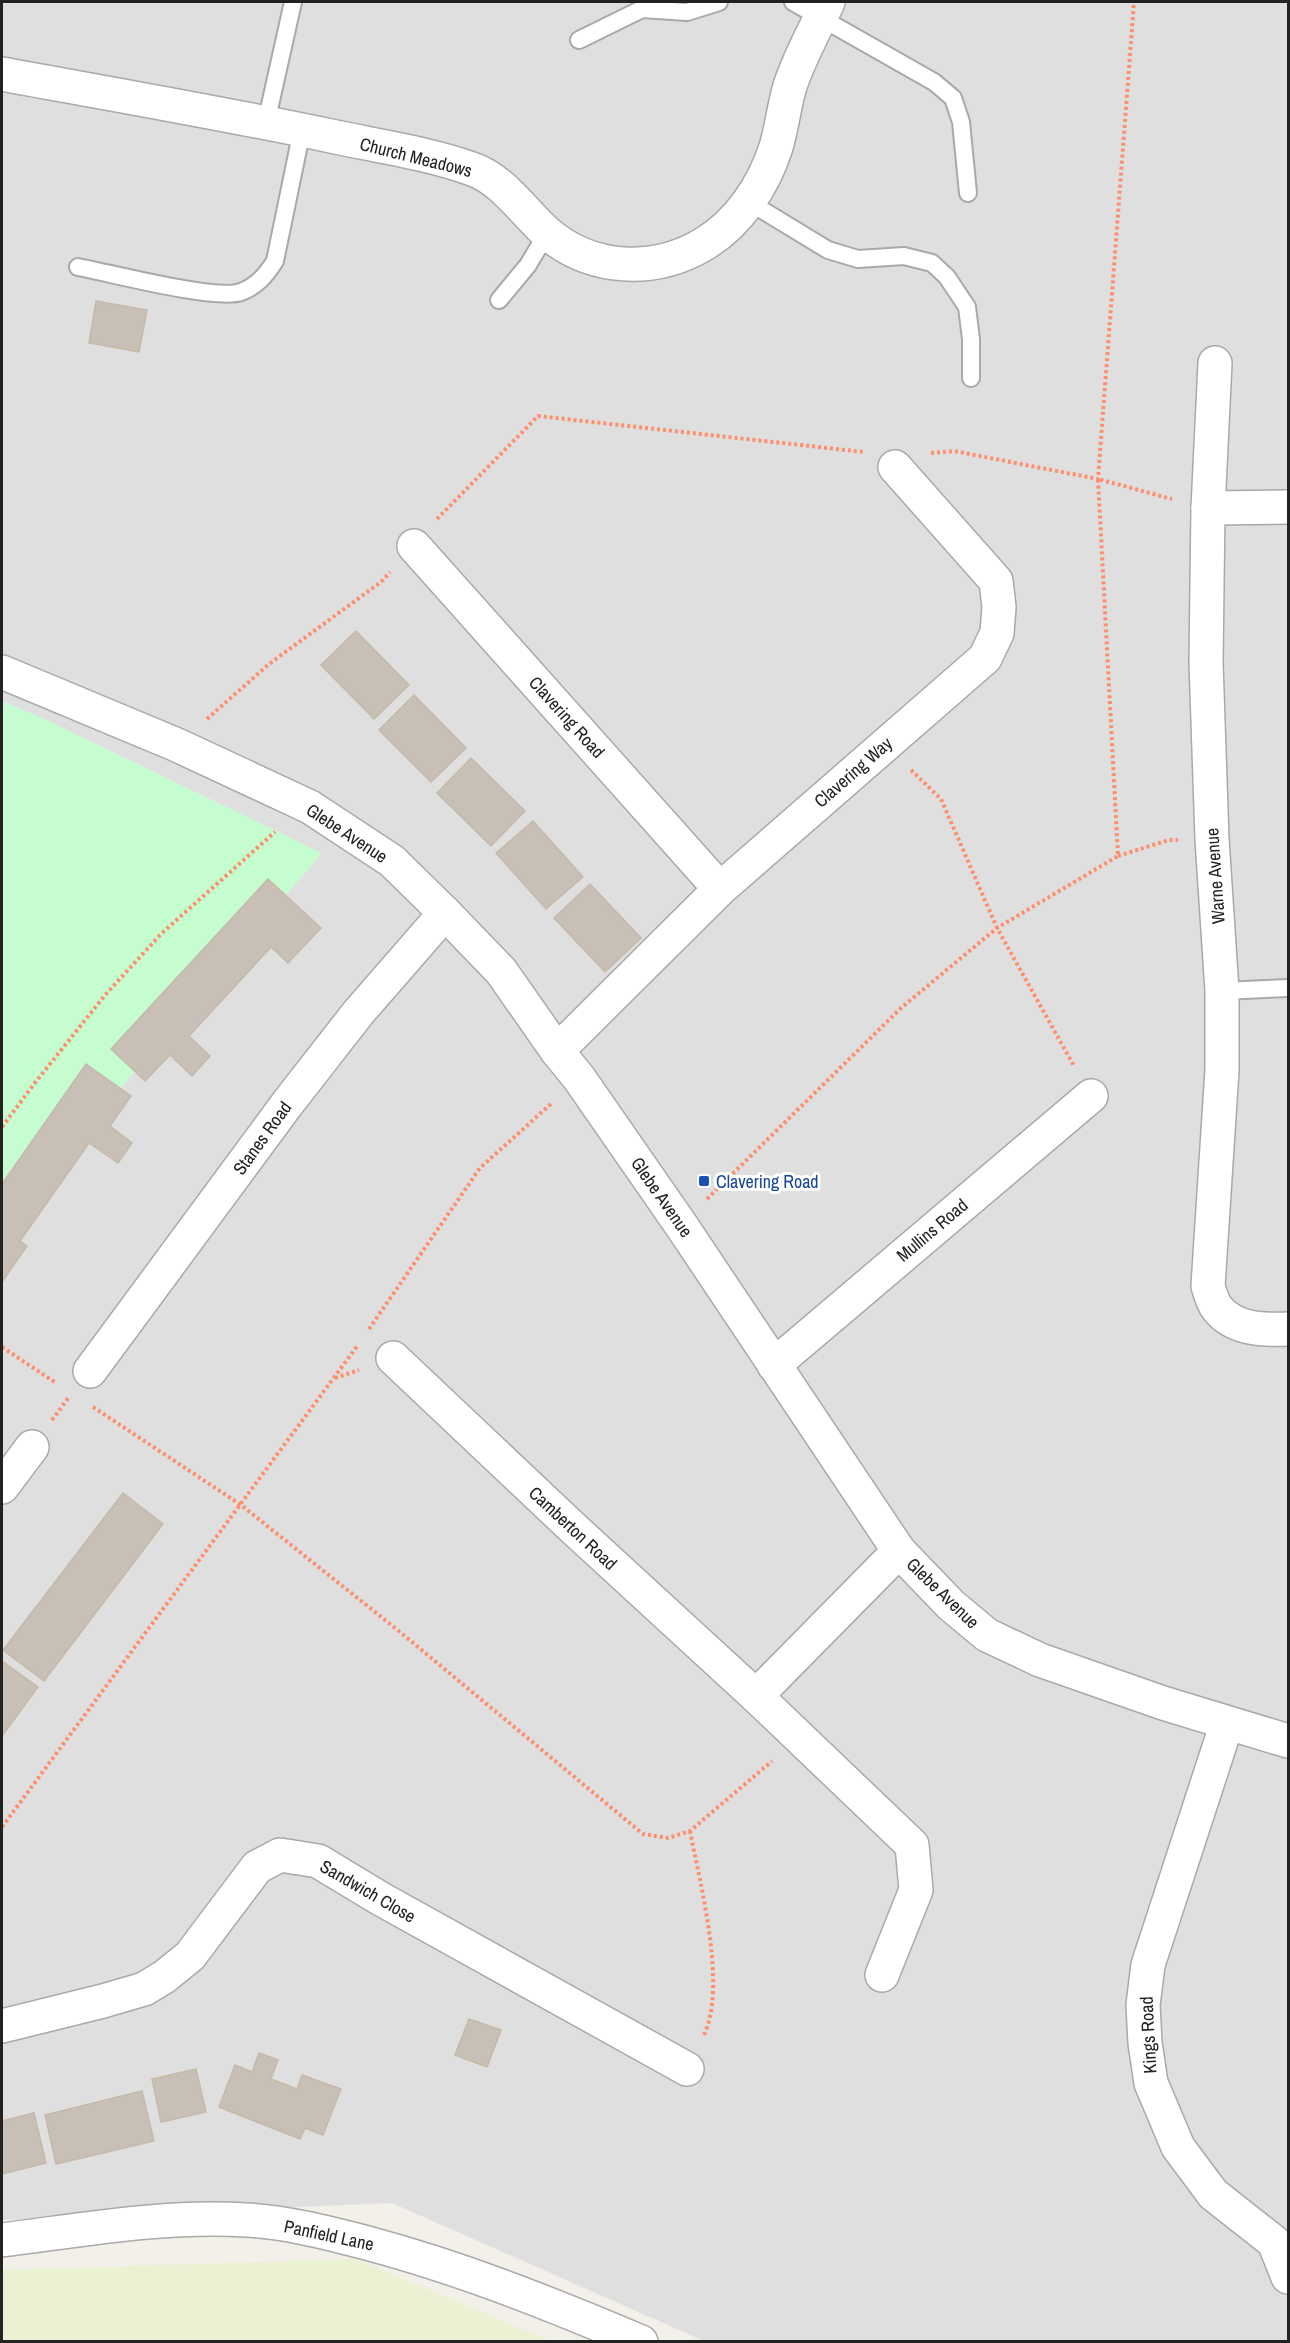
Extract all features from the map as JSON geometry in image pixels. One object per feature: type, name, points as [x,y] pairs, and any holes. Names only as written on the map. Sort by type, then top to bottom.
[{"type":"street","name":"Church Meadows","points":[[2,74],[266,123],[435,158],[475,170],[502,188],[548,233],[570,248],[592,258],[621,265],[650,265],[679,256],[704,244],[727,227],[749,202],[763,179],[776,147],[802,53],[824,10]]},
{"type":"street","name":"Warne Avenue","points":[[1215,363],[1208,508],[1206,662],[1212,838],[1222,991],[1222,1070],[1208,1286],[1216,1308],[1234,1322],[1262,1330],[1288,1329]]},
{"type":"street","name":"Clavering Way","points":[[557,1051],[720,889],[985,658],[997,633],[999,607],[996,581],[884,460]]},
{"type":"street","points":[[1208,508],[1288,507]]},
{"type":"street","name":"Clavering Road","points":[[414,546],[720,889]]},
{"type":"street","name":"Glebe Avenue","points":[[2,672],[177,745],[310,807],[392,861],[501,971],[681,1225],[899,1551],[951,1605],[987,1635],[1040,1660],[1227,1723],[1288,1741]]},
{"type":"street","name":"Stanes Road","points":[[81,1382],[294,1095],[358,1013],[445,913]]},
{"type":"street","name":"Mullins Road","points":[[774,1365],[1091,1096]]},
{"type":"street","name":"Camberton Road","points":[[393,1358],[573,1528],[756,1695],[799,1739],[912,1845],[916,1890],[882,1975]]},
{"type":"street","points":[[2,1487],[32,1447]]},
{"type":"street","points":[[756,1695],[899,1551]]},
{"type":"street","name":"Kings Road","points":[[1227,1723],[1148,1965],[1143,2005],[1145,2043],[1151,2083],[1178,2147],[1213,2194],[1281,2242],[1288,2277]]},
{"type":"street","name":"Sandwich Close","points":[[2,2026],[144,1989],[164,1977],[190,1956],[257,1867],[280,1855],[318,1861],[391,1905],[687,2069]]},
{"type":"street","name":"Panfield Lane","points":[[2,2240],[156,2221],[259,2221],[328,2233],[429,2259],[564,2309],[641,2342]]},
{"type":"lane","points":[[266,123],[294,2]]},
{"type":"lane","points":[[579,40],[642,9],[687,12],[720,2]]},
{"type":"lane","points":[[793,2],[824,10],[934,82],[953,98],[961,122],[968,193]]},
{"type":"lane","points":[[78,267],[212,294],[240,292],[263,279],[275,261],[283,232],[302,130]]},
{"type":"lane","points":[[749,202],[828,250],[858,259],[904,256],[932,263],[947,277],[967,307],[971,339],[971,378]]},
{"type":"lane","points":[[499,300],[528,265],[548,233]]},
{"type":"lane","points":[[1222,991],[1288,988]]},
{"type":"path","points":[[1118,856],[1098,479],[1134,2]]},
{"type":"path","points":[[177,745],[269,664],[381,582],[457,498],[538,416],[884,460]]},
{"type":"path","points":[[931,453],[954,451],[1098,479],[1208,508]]},
{"type":"path","points":[[884,745],[941,799],[997,928],[1091,1096]]},
{"type":"path","points":[[2,1127],[106,994],[160,934],[269,836],[310,807]]},
{"type":"path","points":[[681,1225],[901,1008],[997,928],[1118,856],[1169,840],[1212,838]]},
{"type":"path","points":[[368,1331],[480,1168],[579,1078]]},
{"type":"path","points":[[2,1827],[361,1340]]},
{"type":"path","points":[[2,1347],[81,1382],[241,1504],[418,1646],[643,1833],[668,1838],[690,1831],[799,1739]]},
{"type":"path","points":[[32,1447],[81,1382]]},
{"type":"path","points":[[687,2069],[708,2027],[714,1995],[708,1927],[690,1831]]},
{"type":"shaded area","points":[[2,2],[1288,2],[1288,2341],[704,2341],[392,2203],[2,2220],[2,1227],[321,853],[44,719],[2,701]]},
{"type":"green space","points":[[2,701],[322,853],[2,1227]]},
{"type":"green space","points":[[356,2259],[550,2341],[2,2341],[2,2270]]},
{"type":"building","points":[[96,301],[147,310],[139,352],[89,343]]},
{"type":"building","points":[[356,631],[409,685],[374,719],[321,665]]},
{"type":"building","points":[[414,695],[466,748],[431,782],[379,730]]},
{"type":"building","points":[[471,758],[525,811],[491,846],[437,793]]},
{"type":"building","points":[[533,821],[583,877],[546,909],[496,853]]},
{"type":"building","points":[[268,879],[321,928],[288,963],[271,947],[189,1036],[210,1056],[192,1076],[170,1055],[145,1081],[111,1049]]},
{"type":"building","points":[[590,884],[641,938],[605,972],[554,918]]},
{"type":"building","points":[[86,1064],[131,1096],[110,1126],[132,1143],[118,1163],[89,1143],[20,1241],[27,1246],[2,1282],[2,1184]]},
{"type":"building","points":[[123,1493],[163,1524],[44,1681],[3,1650]]},
{"type":"building","points":[[2,1661],[38,1687],[2,1736]]},
{"type":"building","points":[[469,2019],[501,2030],[487,2067],[455,2055]]},
{"type":"building","points":[[259,2053],[278,2060],[271,2079],[297,2089],[302,2075],[341,2089],[323,2135],[305,2128],[300,2139],[219,2107],[235,2065],[252,2072]]},
{"type":"building","points":[[196,2069],[206,2112],[161,2122],[152,2079]]},
{"type":"building","points":[[142,2091],[154,2141],[56,2164],[45,2115]]},
{"type":"building","points":[[34,2113],[46,2163],[2,2174],[2,2121]]},
{"type":"place","name":"Clavering Road","points":[[704,1181]]}]
